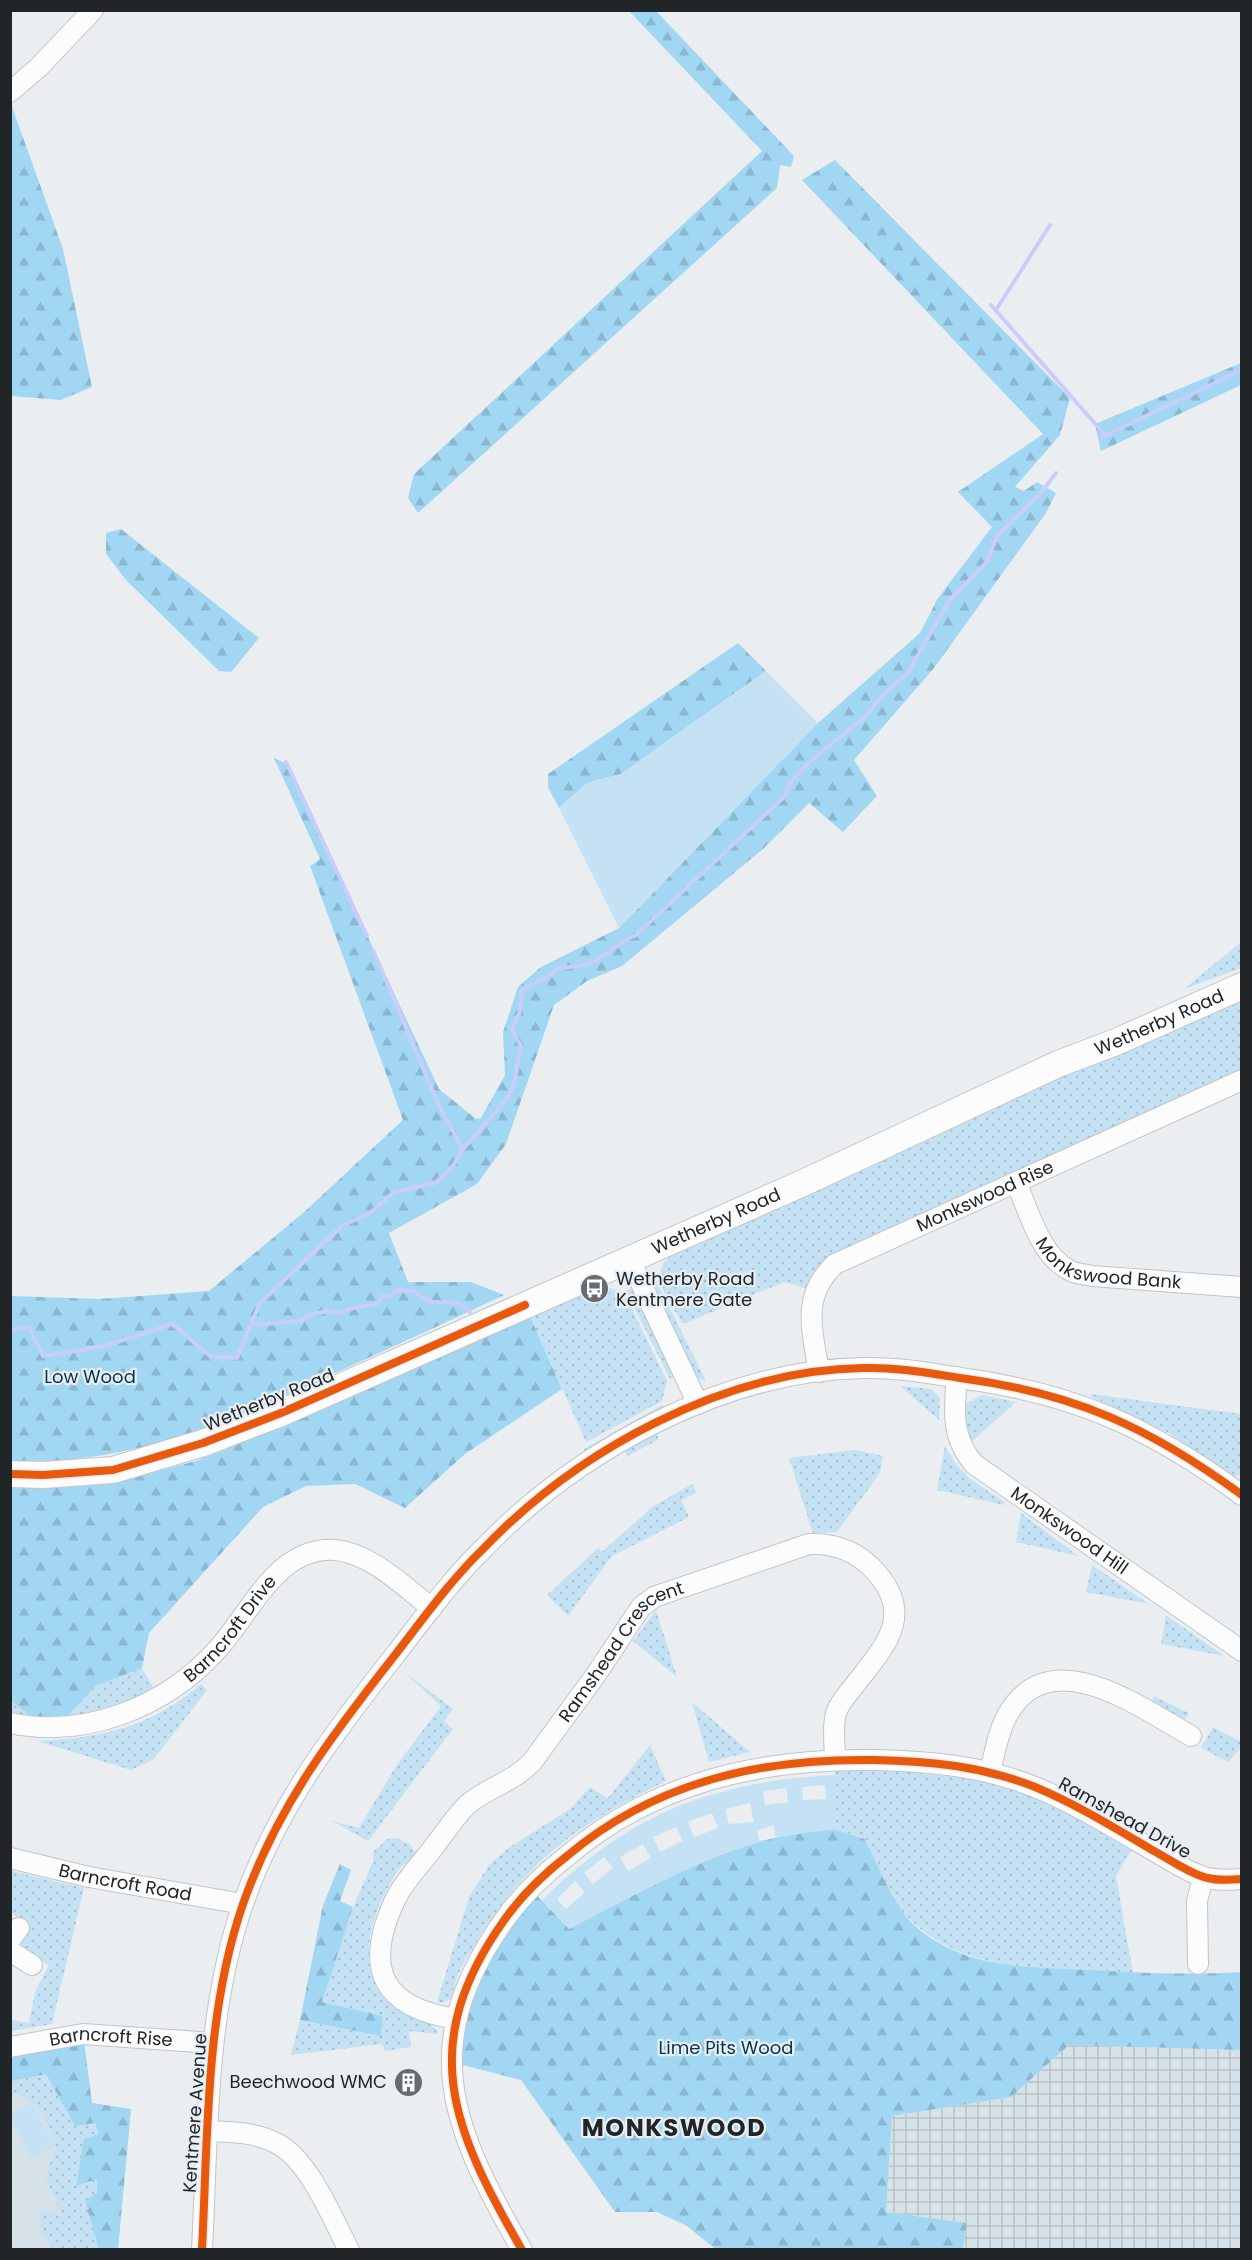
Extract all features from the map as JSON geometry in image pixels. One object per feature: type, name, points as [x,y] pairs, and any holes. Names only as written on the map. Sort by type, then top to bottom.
[{"type":"main road","name":"Wetherby Road","points":[[10,1474],[43,1475],[113,1470],[203,1443],[281,1413],[803,1183],[1058,1064],[1116,1042],[1242,986]]},
{"type":"street","points":[[10,92],[39,67],[93,10]]},
{"type":"street","name":"Monkswood Rise","points":[[819,1372],[811,1309],[814,1291],[829,1270],[852,1255],[1242,1080]]},
{"type":"street","name":"Monkswood Bank","points":[[1016,1182],[1042,1243],[1054,1259],[1070,1271],[1092,1276],[1242,1287]]},
{"type":"street","points":[[630,1260],[698,1404]]},
{"type":"street","name":"Kentmere Avenue","points":[[202,2250],[213,2043],[219,1998],[243,1904],[275,1828],[307,1772],[432,1608],[484,1547],[544,1494],[656,1423],[698,1404],[761,1382],[819,1372],[889,1369],[957,1377],[1046,1393],[1105,1413],[1162,1441],[1242,1495]]},
{"type":"street","name":"Monkswood Hill","points":[[957,1377],[954,1424],[958,1441],[974,1464],[1242,1651]]},
{"type":"street","name":"Ramshead Crescent","points":[[457,2019],[423,2013],[410,2006],[395,1994],[384,1979],[380,1966],[380,1953],[396,1899],[468,1804],[521,1773],[532,1762],[595,1676],[641,1607],[654,1597],[809,1544],[830,1543],[854,1554],[871,1566],[888,1586],[894,1607],[894,1623],[889,1642],[836,1713],[835,1759]]},
{"type":"street","name":"Barncroft Drive","points":[[10,1723],[46,1727],[102,1721],[139,1708],[161,1696],[193,1674],[217,1650],[282,1569],[306,1553],[337,1550],[354,1554],[371,1562],[432,1608]]},
{"type":"street","points":[[990,1772],[1003,1725],[1013,1707],[1027,1693],[1054,1681],[1074,1680],[1096,1686],[1191,1736]]},
{"type":"street","name":"Ramshead Drive","points":[[522,2250],[466,2143],[456,2104],[451,2062],[457,2019],[467,1982],[485,1947],[509,1913],[554,1866],[605,1827],[652,1801],[694,1783],[776,1764],[835,1759],[923,1761],[990,1772],[1035,1787],[1078,1807],[1203,1877],[1242,1879]]},
{"type":"street","name":"Barncroft Road","points":[[10,1858],[89,1877],[243,1904]]},
{"type":"street","points":[[1198,1964],[1197,1901],[1203,1877]]},
{"type":"street","points":[[10,1951],[32,1965]]},
{"type":"street","name":"Barncroft Rise","points":[[10,2047],[83,2034],[213,2043]]},
{"type":"street","points":[[208,2132],[246,2133],[278,2143],[303,2166],[349,2250]]},
{"type":"shaded area","points":[[766,671],[818,723],[619,928],[559,808],[587,783],[621,774]]},
{"type":"shaded area","points":[[1241,942],[1241,968],[1184,989]]},
{"type":"shaded area","points":[[1241,995],[1241,1080],[852,1255],[814,1291],[784,1282],[683,1324],[668,1300],[660,1274],[668,1258]]},
{"type":"shaded area","points":[[657,1282],[706,1381],[695,1377],[650,1285]]},
{"type":"shaded area","points":[[604,1286],[624,1293],[667,1381],[662,1401],[586,1442],[529,1314],[583,1290],[585,1294]]},
{"type":"shaded area","points":[[634,1287],[677,1376],[670,1379],[626,1291]]},
{"type":"shaded area","points":[[900,1386],[931,1389],[940,1398],[939,1420]]},
{"type":"shaded area","points":[[1091,1394],[1241,1414],[1241,1475],[1233,1476],[1169,1433],[1090,1396]]},
{"type":"shaded area","points":[[982,1395],[1016,1402],[970,1443],[963,1405]]},
{"type":"shaded area","points":[[662,1405],[665,1412],[587,1455],[584,1449]]},
{"type":"shaded area","points":[[656,1433],[659,1439],[628,1456],[625,1451]]},
{"type":"shaded area","points":[[945,1446],[955,1463],[969,1478],[1004,1502],[1004,1505],[937,1490]]},
{"type":"shaded area","points":[[855,1450],[883,1456],[880,1473],[837,1532],[813,1533],[789,1458]]},
{"type":"shaded area","points":[[692,1484],[697,1493],[681,1500],[689,1517],[612,1556],[568,1616],[547,1595],[598,1548],[602,1552],[652,1507]]},
{"type":"shaded area","points":[[1021,1513],[1078,1556],[1016,1542]]},
{"type":"shaded area","points":[[1092,1565],[1149,1604],[1086,1592]]},
{"type":"shaded area","points":[[656,1610],[677,1677],[633,1641]]},
{"type":"shaded area","points":[[1166,1615],[1224,1656],[1161,1644]]},
{"type":"shaded area","points":[[142,1668],[156,1692],[86,1718],[11,1717],[11,1701],[30,1716],[67,1716],[96,1686]]},
{"type":"shaded area","points":[[404,1672],[453,1709],[444,1721],[453,1729],[368,1841],[332,1821],[359,1828],[396,1766],[441,1706]]},
{"type":"shaded area","points":[[201,1684],[207,1690],[154,1759],[131,1770],[37,1741],[83,1737],[125,1728],[163,1711]]},
{"type":"shaded area","points":[[1154,1696],[1189,1713],[1185,1720],[1150,1706]]},
{"type":"shaded area","points":[[692,1702],[750,1752],[709,1762]]},
{"type":"shaded area","points":[[1213,1727],[1241,1742],[1241,1748],[1228,1762],[1201,1748]]},
{"type":"shaded area","points":[[650,1745],[666,1781],[584,1827],[539,1863],[518,1884],[480,1936],[466,1958],[452,1998],[443,2003],[437,2002],[469,1897],[489,1865],[507,1849],[570,1809],[590,1787],[608,1798]]},
{"type":"shaded area","points":[[893,1767],[969,1775],[1042,1797],[1125,1842],[1124,1845],[1132,1849],[1116,1876],[1133,1973],[1037,1969],[1005,1965],[947,1946],[921,1929],[894,1900],[866,1839],[834,1829],[835,1768]]},
{"type":"shaded area","points":[[835,1775],[834,1829],[776,1837],[773,1825],[757,1831],[759,1840],[766,1840],[690,1868],[569,1929],[542,1900],[607,1845],[641,1824],[675,1808],[712,1795],[750,1785]],"holes":[[[825,1785],[826,1799],[803,1800],[802,1787]],[[786,1788],[788,1802],[765,1805],[763,1791]],[[750,1803],[754,1822],[729,1824],[725,1809]],[[712,1813],[718,1828],[694,1837],[688,1822]],[[676,1827],[683,1841],[660,1852],[653,1837]],[[643,1844],[651,1858],[628,1871],[620,1857]],[[604,1857],[613,1868],[593,1884],[584,1873]],[[575,1881],[585,1892],[566,1909],[557,1899]]]},
{"type":"shaded area","points":[[395,1838],[409,1843],[415,1853],[397,1872],[379,1906],[373,1924],[369,1961],[373,1979],[382,1995],[396,2009],[432,2025],[439,2034],[409,2031],[411,2047],[385,2051],[382,2044],[291,2055],[300,2020],[381,2036],[383,2016],[322,2002],[349,1917],[373,1861],[373,1852],[387,1839]]},
{"type":"shaded area","points":[[11,1871],[84,1888],[52,2024],[11,2031],[11,2020],[29,2023],[35,1992],[49,1965],[23,1950],[20,1943],[28,1930],[11,1911]]},
{"type":"shaded area","points":[[84,2041],[92,2103],[131,2109],[118,2249],[11,2250],[11,2056]]},
{"type":"shaded area","points":[[1069,2045],[1241,2050],[1241,2249],[963,2249],[967,2223],[886,2212],[892,2116],[1011,2097]]},
{"type":"shaded area","points":[[47,2074],[75,2126],[95,2123],[99,2134],[76,2185],[98,2178],[97,2193],[85,2201],[99,2249],[53,2249],[41,2232],[40,2209],[63,2216],[45,2178],[56,2147],[50,2129],[40,2112],[27,2099],[11,2093],[11,2081]]},
{"type":"shaded area","points":[[32,2103],[55,2146],[31,2159],[10,2114]]},
{"type":"green space","points":[[629,11],[656,11],[794,156],[791,167],[780,165],[777,188],[418,513],[408,498],[414,474],[762,151]]},
{"type":"green space","points":[[11,104],[63,249],[92,387],[61,400],[11,396]]},
{"type":"green space","name":"Low Wood","points":[[835,160],[1070,398],[1060,435],[1015,487],[1024,491],[1037,482],[1056,493],[1046,513],[934,668],[854,760],[877,796],[843,832],[809,803],[763,849],[622,966],[587,981],[554,1005],[506,1144],[477,1184],[389,1233],[408,1282],[471,1282],[504,1295],[264,1405],[182,1436],[98,1456],[55,1461],[11,1461],[11,1296],[99,1299],[209,1291],[303,1213],[403,1120],[310,866],[320,859],[274,758],[287,764],[439,1089],[476,1119],[481,1118],[505,1075],[503,1032],[518,987],[541,967],[619,928],[818,723],[920,633],[938,598],[992,527],[958,492],[1043,434],[802,180]]},
{"type":"green space","points":[[1241,363],[1241,385],[1101,451],[1095,424]]},
{"type":"green space","points":[[121,529],[259,638],[231,672],[219,671],[126,580],[106,554],[106,533]]},
{"type":"green space","points":[[738,643],[766,671],[621,774],[587,783],[559,808],[548,787],[548,774]]},
{"type":"green space","points":[[529,1314],[562,1389],[465,1454],[405,1508],[355,1484],[306,1486],[263,1507],[149,1633],[142,1668],[96,1686],[67,1716],[30,1716],[11,1701],[11,1487],[53,1488],[127,1479],[196,1461],[273,1430]]},
{"type":"green space","name":"Lime Pits Wood","points":[[834,1829],[865,1839],[890,1891],[905,1915],[925,1934],[963,1954],[1024,1967],[1164,1973],[1241,1972],[1241,2050],[1069,2045],[1011,2097],[892,2116],[886,2212],[967,2223],[963,2249],[715,2249],[687,2226],[657,2212],[615,2212],[521,2080],[451,2062],[467,1982],[531,1889],[569,1929],[665,1879],[715,1857],[774,1838]]},
{"type":"green space","points":[[340,1864],[351,1870],[340,1901],[353,1907],[322,2002],[383,2016],[381,2036],[300,2020],[323,1905]]},
{"type":"green space","points":[[84,2041],[92,2103],[131,2109],[118,2249],[99,2249],[85,2201],[97,2193],[97,2179],[76,2186],[84,2139],[99,2134],[95,2123],[75,2126],[46,2074],[11,2081],[11,2056]]},
{"type":"waterway","points":[[996,310],[1050,225]]},
{"type":"waterway","points":[[991,305],[1105,435]]},
{"type":"waterway","points":[[1102,437],[1242,370]]},
{"type":"waterway","points":[[10,1330],[29,1327],[43,1356],[105,1346],[172,1324],[210,1356],[237,1358],[260,1303],[343,1225],[369,1214],[394,1192],[435,1183],[451,1169],[463,1149],[506,1100],[514,1084],[521,1046],[512,1030],[519,1014],[522,990],[554,973],[558,968],[591,963],[636,935],[784,797],[792,780],[813,759],[865,717],[884,693],[907,674],[949,601],[987,562],[997,536],[1040,494],[1056,473]]},
{"type":"waterway","points":[[286,762],[367,936]]},
{"type":"waterway","points":[[373,950],[439,1106],[463,1149]]},
{"type":"waterway","points":[[251,1325],[301,1321],[310,1315],[328,1311],[341,1313],[348,1309],[377,1304],[382,1296],[389,1297],[397,1290],[414,1291],[424,1299],[433,1302],[459,1303],[470,1312]]},
{"type":"cycle path","points":[[10,1474],[43,1475],[113,1470],[203,1443],[281,1413],[525,1305]]},
{"type":"cycle path","points":[[202,2250],[210,2075],[221,1988],[243,1904],[272,1835],[328,1743],[448,1587],[471,1561],[521,1513],[563,1479],[608,1449],[656,1422],[707,1400],[758,1383],[811,1372],[875,1368],[912,1371],[1001,1385],[1075,1404],[1142,1432],[1175,1450],[1242,1495]]},
{"type":"cycle path","points":[[522,2250],[477,2165],[462,2125],[454,2086],[452,2047],[460,2007],[477,1964],[505,1919],[526,1893],[567,1856],[601,1831],[636,1810],[673,1793],[750,1770],[832,1761],[874,1760],[936,1763],[976,1769],[1035,1787],[1110,1825],[1195,1874],[1206,1878],[1242,1879]]},
{"type":"place","name":"Wetherby Road Kentmere Gate","points":[[595,1289]]},
{"type":"place","name":"Beechwood WMC","points":[[408,2082]]},
{"type":"district","name":"MONKSWOOD","points":[[674,2128]]}]
